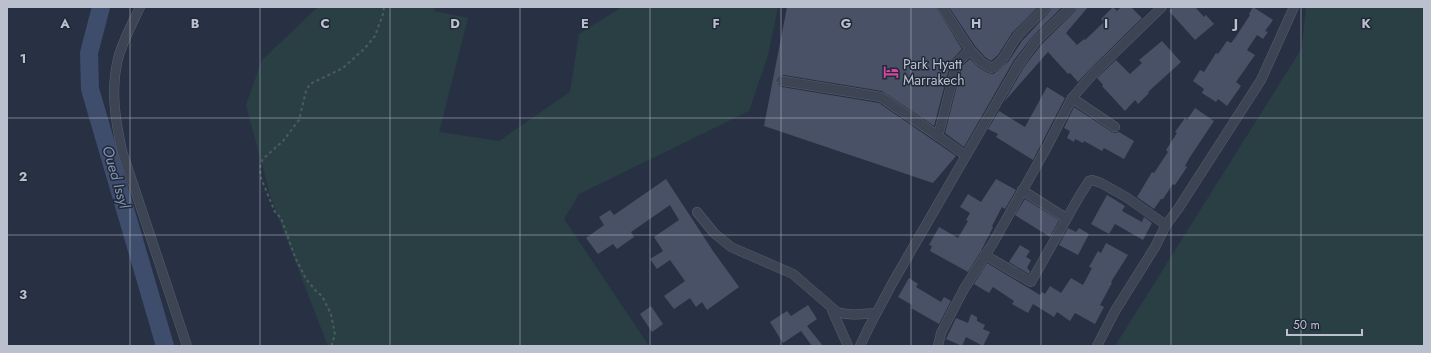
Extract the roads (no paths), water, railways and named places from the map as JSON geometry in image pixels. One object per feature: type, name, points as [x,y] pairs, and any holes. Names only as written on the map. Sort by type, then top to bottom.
[{"type":"street","points":[[140,7],[123,44],[117,65],[114,91],[117,129],[124,158],[186,346]]},
{"type":"street","points":[[942,7],[970,50],[981,62],[991,68],[997,66],[1016,38],[1046,7]]},
{"type":"street","points":[[860,346],[876,312],[965,155],[1025,54],[1071,7]]},
{"type":"street","points":[[938,346],[942,333],[964,288],[1047,147],[1072,98],[1093,74],[1162,7]]},
{"type":"street","points":[[1097,346],[1115,311],[1155,247],[1166,226],[1261,80],[1294,7]]},
{"type":"street","points":[[938,136],[957,63],[970,50]]},
{"type":"street","points":[[783,81],[881,97],[965,155]]},
{"type":"street","points":[[1072,98],[1115,127]]},
{"type":"street","points":[[985,254],[1031,282],[1066,218],[1089,181],[1092,180],[1101,183],[1126,197],[1166,226]]},
{"type":"street","points":[[1022,190],[1066,218]]},
{"type":"street","points":[[697,212],[721,240],[738,250],[793,274],[832,310],[848,315],[876,312]]},
{"type":"street","points":[[832,310],[848,346]]},
{"type":"street","points":[[841,331],[843,322],[848,315]]},
{"type":"waterway","name":"Oued Issyl","points":[[101,7],[89,53],[90,89],[165,346]]},
{"type":"place","name":"Park Hyatt Marrakech","points":[[891,72]]}]
